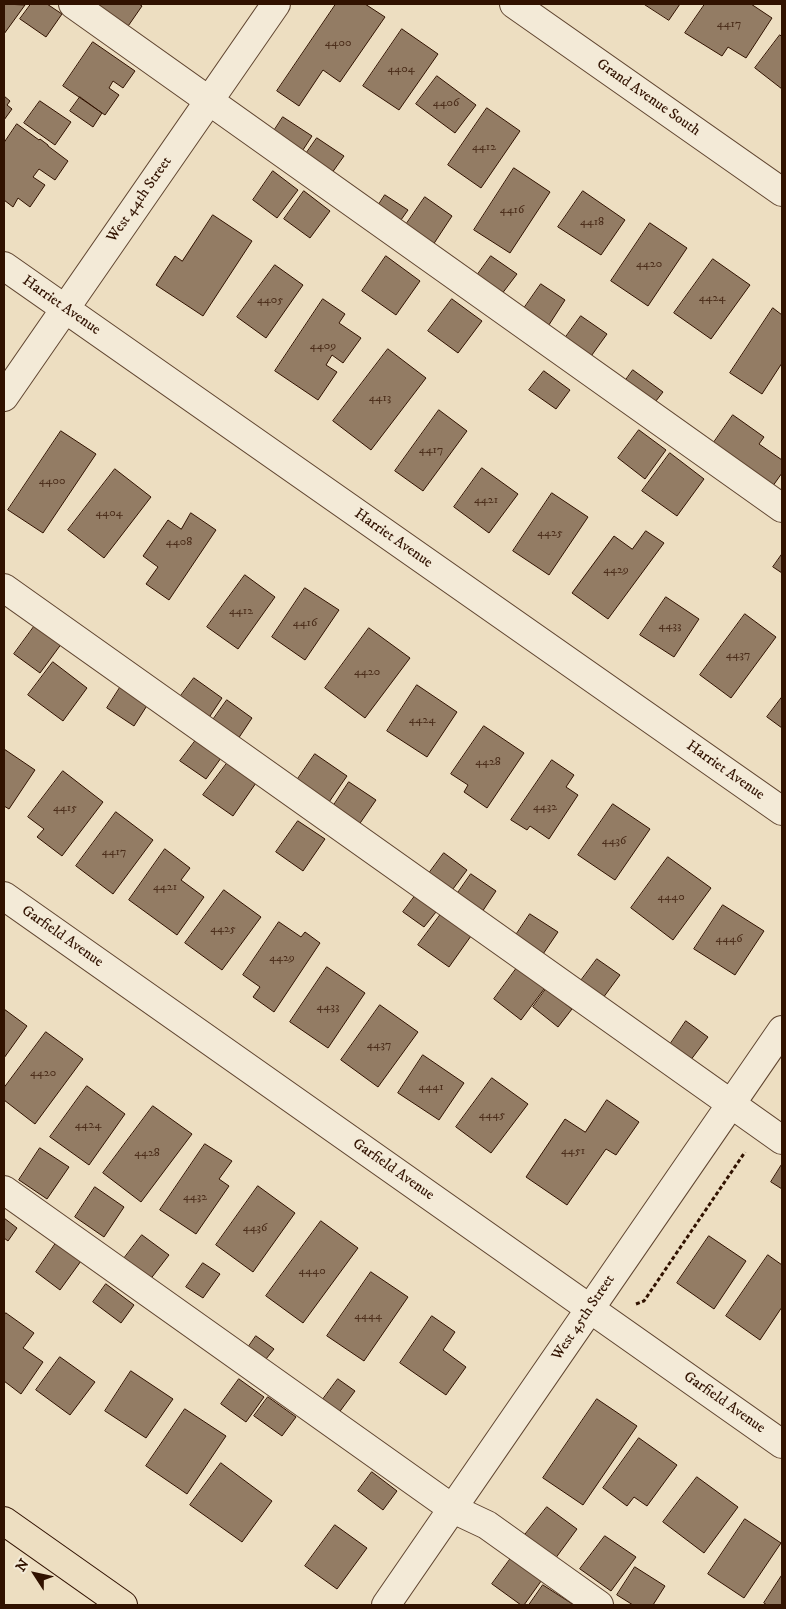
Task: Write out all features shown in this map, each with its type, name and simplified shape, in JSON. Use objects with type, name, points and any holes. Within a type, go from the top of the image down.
[{"type":"main road","points":[[4,1521],[123,1605]]},
{"type":"street","points":[[73,4],[782,508]]},
{"type":"street","name":"West 44th Street","points":[[4,397],[276,4]]},
{"type":"street","name":"Grand Avenue South","points":[[514,4],[782,192]]},
{"type":"street","name":"Harriet Avenue","points":[[4,266],[782,811]]},
{"type":"street","points":[[4,588],[772,1133]]},
{"type":"street","name":"Garfield Avenue","points":[[4,896],[782,1444]]},
{"type":"street","name":"West 45th Street","points":[[386,1605],[782,1030]]},
{"type":"street","points":[[4,1190],[453,1509],[487,1525],[599,1605]]},
{"type":"path","points":[[633,1304],[644,1301],[772,1133]]},
{"type":"building","points":[[4,4],[25,5],[4,34]]},
{"type":"building","points":[[31,4],[47,4],[62,14],[46,37],[20,19]]},
{"type":"building","points":[[100,4],[139,4],[142,6],[124,32],[94,12]]},
{"type":"building","points":[[336,4],[365,4],[385,17],[340,82],[323,70],[299,106],[277,91]]},
{"type":"building","points":[[644,4],[680,4],[669,20]]},
{"type":"building","points":[[705,4],[751,4],[772,18],[746,58],[728,47],[722,56],[685,33]]},
{"type":"building","points":[[402,29],[438,54],[399,110],[363,86]]},
{"type":"building","points":[[780,35],[782,37],[782,89],[755,68]]},
{"type":"building","points":[[93,42],[135,71],[123,88],[113,81],[109,88],[119,95],[105,115],[63,86]]},
{"type":"building","points":[[437,76],[476,105],[455,133],[416,104]]},
{"type":"building","points":[[4,96],[10,101],[7,105],[12,109],[4,120]]},
{"type":"building","points":[[80,97],[102,113],[93,127],[70,111]]},
{"type":"building","points":[[40,101],[71,122],[55,145],[24,123]]},
{"type":"building","points":[[487,108],[520,131],[481,188],[448,165]]},
{"type":"building","points":[[283,117],[312,136],[299,156],[270,137]]},
{"type":"building","points":[[17,124],[68,161],[55,180],[39,169],[33,177],[45,185],[30,207],[18,198],[13,207],[4,200],[4,143]]},
{"type":"building","points":[[317,138],[344,156],[329,177],[303,158]]},
{"type":"building","points":[[514,168],[550,192],[510,253],[474,230]]},
{"type":"building","points":[[273,171],[298,190],[277,218],[253,200]]},
{"type":"building","points":[[304,191],[330,211],[310,238],[284,219]]},
{"type":"building","points":[[583,191],[625,220],[601,255],[558,227]]},
{"type":"building","points":[[385,195],[408,210],[396,227],[374,212]]},
{"type":"building","points":[[425,197],[452,216],[431,248],[403,229]]},
{"type":"building","points":[[213,215],[252,241],[203,316],[156,285],[175,256],[182,261]]},
{"type":"building","points":[[650,223],[687,248],[648,306],[611,281]]},
{"type":"building","points":[[386,256],[420,281],[396,315],[362,291]]},
{"type":"building","points":[[491,256],[517,274],[498,299],[473,281]]},
{"type":"building","points":[[713,259],[750,285],[711,339],[674,313]]},
{"type":"building","points":[[275,265],[303,285],[266,338],[237,317]]},
{"type":"building","points":[[541,284],[565,300],[545,331],[520,314]]},
{"type":"building","points":[[323,299],[345,314],[339,323],[361,338],[343,363],[332,355],[326,365],[337,372],[318,400],[275,371]]},
{"type":"building","points":[[452,299],[482,321],[458,353],[428,331]]},
{"type":"building","points":[[773,308],[782,315],[782,363],[762,394],[730,373]]},
{"type":"building","points":[[581,316],[607,334],[589,359],[563,341]]},
{"type":"building","points":[[388,349],[426,378],[371,450],[333,421]]},
{"type":"building","points":[[633,370],[663,392],[652,406],[623,384]]},
{"type":"building","points":[[544,371],[570,390],[556,409],[529,390]]},
{"type":"building","points":[[439,410],[467,431],[423,491],[395,471]]},
{"type":"building","points":[[733,415],[764,437],[759,444],[782,460],[782,473],[770,490],[710,448]]},
{"type":"building","points":[[639,430],[666,450],[645,479],[618,458]]},
{"type":"building","points":[[61,431],[96,454],[43,533],[8,510]]},
{"type":"building","points":[[670,453],[704,479],[677,516],[642,491]]},
{"type":"building","points":[[482,468],[518,494],[489,533],[454,507]]},
{"type":"building","points":[[115,469],[151,497],[104,558],[68,530]]},
{"type":"building","points":[[552,493],[588,517],[549,575],[513,551]]},
{"type":"building","points":[[191,513],[216,530],[169,600],[146,584],[158,567],[143,556],[168,520],[181,529]]},
{"type":"building","points":[[646,531],[664,543],[608,619],[572,593],[614,536],[632,549]]},
{"type":"building","points":[[782,554],[782,573],[773,567]]},
{"type":"building","points":[[245,575],[275,597],[238,649],[207,627]]},
{"type":"building","points":[[305,588],[339,610],[305,660],[272,637]]},
{"type":"building","points":[[666,597],[699,619],[674,657],[640,635]]},
{"type":"building","points":[[745,614],[776,637],[731,698],[700,675]]},
{"type":"building","points":[[36,624],[62,643],[40,673],[14,654]]},
{"type":"building","points":[[369,628],[410,658],[365,718],[325,688]]},
{"type":"building","points":[[53,662],[87,688],[63,721],[28,695]]},
{"type":"building","points":[[194,678],[222,698],[206,722],[177,701]]},
{"type":"building","points":[[417,685],[457,712],[427,757],[387,731]]},
{"type":"building","points":[[121,686],[148,704],[134,726],[107,708]]},
{"type":"building","points":[[782,697],[782,728],[767,717]]},
{"type":"building","points":[[227,700],[252,718],[236,742],[210,724]]},
{"type":"building","points":[[484,726],[524,753],[487,808],[464,792],[468,785],[451,774]]},
{"type":"building","points":[[196,740],[221,758],[206,779],[180,761]]},
{"type":"building","points":[[4,749],[35,770],[9,809],[4,806]]},
{"type":"building","points":[[315,754],[347,776],[327,805],[295,783]]},
{"type":"building","points":[[552,760],[574,775],[566,787],[578,795],[549,839],[530,826],[527,830],[511,820]]},
{"type":"building","points":[[228,762],[256,783],[233,816],[203,795]]},
{"type":"building","points":[[63,771],[103,802],[62,856],[37,837],[44,829],[28,817]]},
{"type":"building","points":[[349,782],[376,800],[356,829],[330,811]]},
{"type":"building","points":[[613,804],[650,829],[615,880],[578,855]]},
{"type":"building","points":[[116,812],[153,840],[113,894],[76,866]]},
{"type":"building","points":[[298,821],[325,839],[303,871],[276,852]]},
{"type":"building","points":[[165,849],[190,868],[181,880],[204,897],[177,935],[129,900]]},
{"type":"building","points":[[444,853],[467,870],[450,893],[427,876]]},
{"type":"building","points":[[668,857],[711,888],[673,940],[631,908]]},
{"type":"building","points":[[471,874],[496,891],[480,915],[455,897]]},
{"type":"building","points":[[224,890],[261,917],[222,970],[185,943]]},
{"type":"building","points":[[415,896],[436,912],[424,927],[403,912]]},
{"type":"building","points":[[723,905],[764,931],[735,975],[694,949]]},
{"type":"building","points":[[441,914],[471,936],[449,967],[418,945]]},
{"type":"building","points":[[530,914],[558,932],[541,957],[514,938]]},
{"type":"building","points":[[279,922],[301,937],[305,932],[320,943],[274,1012],[253,997],[260,987],[243,975]]},
{"type":"building","points":[[597,959],[620,975],[600,1002],[577,986]]},
{"type":"building","points":[[519,965],[547,985],[521,1020],[494,999]]},
{"type":"building","points":[[327,967],[365,993],[328,1048],[290,1022]]},
{"type":"building","points":[[546,989],[572,1009],[558,1027],[533,1007]]},
{"type":"building","points":[[380,1005],[418,1032],[378,1087],[341,1060]]},
{"type":"building","points":[[4,1009],[27,1026],[4,1058]]},
{"type":"building","points":[[686,1021],[708,1037],[690,1061],[669,1046]]},
{"type":"building","points":[[46,1032],[83,1059],[35,1124],[4,1100],[4,1088]]},
{"type":"building","points":[[423,1055],[464,1083],[439,1120],[398,1093]]},
{"type":"building","points":[[492,1078],[528,1104],[491,1153],[456,1127]]},
{"type":"building","points":[[87,1086],[125,1114],[89,1165],[50,1137]]},
{"type":"building","points":[[607,1100],[639,1122],[616,1155],[606,1149],[567,1205],[526,1177],[565,1119],[585,1132]]},
{"type":"building","points":[[153,1106],[192,1134],[141,1202],[103,1173]]},
{"type":"building","points":[[205,1144],[232,1161],[219,1179],[229,1186],[196,1234],[160,1210]]},
{"type":"building","points":[[40,1148],[69,1167],[47,1199],[19,1180]]},
{"type":"building","points":[[782,1164],[782,1189],[771,1182]]},
{"type":"building","points":[[258,1186],[295,1213],[253,1272],[216,1245]]},
{"type":"building","points":[[95,1187],[124,1207],[104,1237],[75,1217]]},
{"type":"building","points":[[4,1218],[17,1228],[8,1241],[4,1238]]},
{"type":"building","points":[[321,1221],[358,1248],[303,1323],[266,1296]]},
{"type":"building","points":[[142,1235],[169,1255],[146,1285],[119,1265]]},
{"type":"building","points":[[709,1236],[746,1261],[714,1309],[677,1283]]},
{"type":"building","points":[[56,1243],[81,1261],[60,1290],[36,1272]]},
{"type":"building","points":[[768,1255],[782,1265],[782,1307],[760,1340],[726,1316]]},
{"type":"building","points":[[203,1263],[220,1274],[203,1298],[186,1287]]},
{"type":"building","points":[[371,1272],[408,1297],[364,1361],[327,1336]]},
{"type":"building","points":[[106,1284],[134,1305],[121,1323],[93,1302]]},
{"type":"building","points":[[6,1313],[34,1333],[23,1348],[43,1362],[21,1394],[4,1381],[4,1316]]},
{"type":"building","points":[[432,1316],[455,1332],[443,1350],[466,1367],[446,1395],[400,1363]]},
{"type":"building","points":[[256,1336],[274,1349],[262,1364],[245,1352]]},
{"type":"building","points":[[60,1357],[95,1382],[70,1415],[36,1390]]},
{"type":"building","points":[[131,1371],[173,1399],[146,1438],[105,1411]]},
{"type":"building","points":[[239,1379],[264,1397],[246,1422],[221,1404]]},
{"type":"building","points":[[338,1379],[355,1391],[335,1418],[318,1406]]},
{"type":"building","points":[[268,1397],[296,1417],[282,1436],[254,1416]]},
{"type":"building","points":[[597,1399],[637,1426],[583,1505],[543,1478]]},
{"type":"building","points":[[185,1409],[226,1436],[187,1494],[146,1466]]},
{"type":"building","points":[[639,1438],[677,1465],[647,1506],[634,1497],[627,1506],[603,1488]]},
{"type":"building","points":[[221,1463],[272,1501],[242,1542],[190,1505]]},
{"type":"building","points":[[372,1472],[397,1491],[383,1510],[358,1491]]},
{"type":"building","points":[[697,1477],[738,1507],[704,1553],[663,1522]]},
{"type":"building","points":[[547,1507],[577,1529],[555,1559],[524,1536]]},
{"type":"building","points":[[745,1519],[781,1543],[744,1598],[708,1574]]},
{"type":"building","points":[[335,1525],[367,1548],[337,1589],[305,1566]]},
{"type":"building","points":[[605,1536],[636,1557],[611,1591],[580,1569]]},
{"type":"building","points":[[514,1554],[544,1577],[524,1605],[521,1605],[492,1584]]},
{"type":"building","points":[[635,1567],[665,1586],[653,1605],[633,1605],[617,1595]]},
{"type":"building","points":[[782,1575],[782,1605],[767,1605],[764,1603]]},
{"type":"building","points":[[543,1585],[574,1605],[529,1605]]}]
